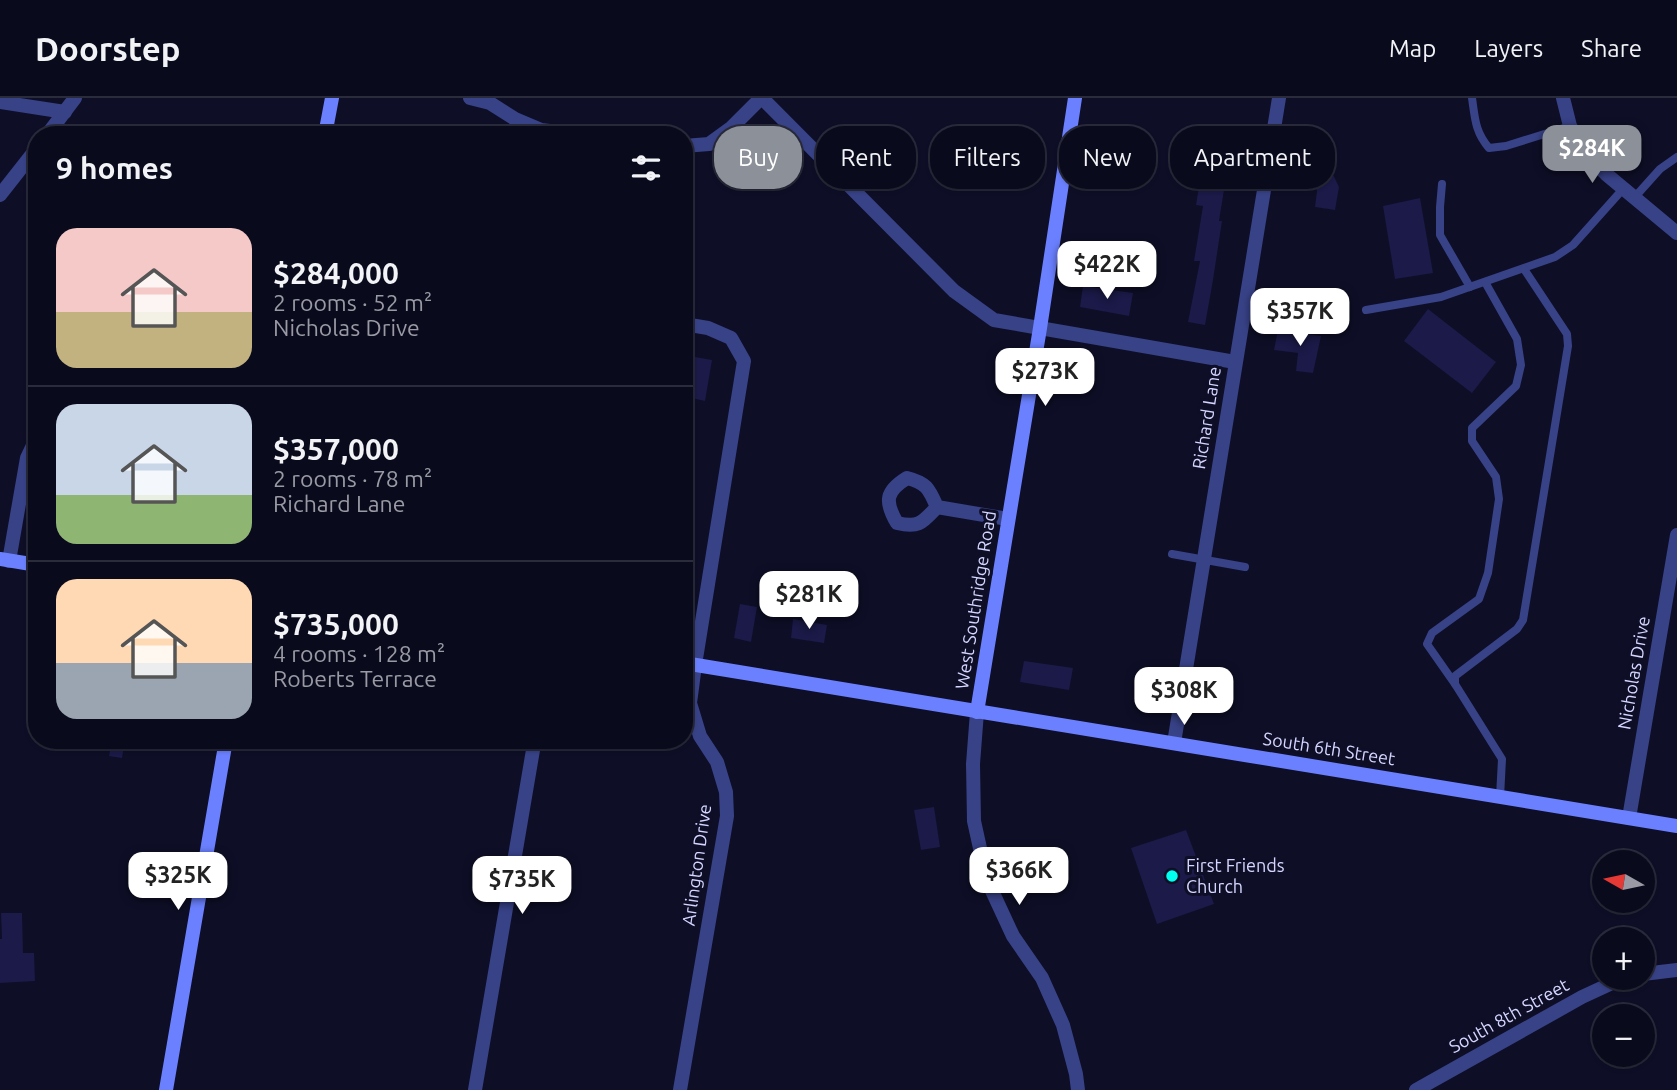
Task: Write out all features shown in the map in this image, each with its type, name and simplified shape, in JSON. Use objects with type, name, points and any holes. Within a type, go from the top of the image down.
[{"type":"main road","points":[[327,126],[332,98]]},
{"type":"main road","name":"West Southridge Road","points":[[977,712],[1075,98]]},
{"type":"main road","points":[[5,560],[28,564]]},
{"type":"main road","name":"South 6th Street","points":[[693,665],[1677,826]]},
{"type":"main road","points":[[166,1090],[224,749]]},
{"type":"street","points":[[54,126],[75,98]]},
{"type":"street","points":[[470,98],[490,103],[532,126]]},
{"type":"street","points":[[693,145],[709,144],[731,128],[761,98],[954,290],[994,320],[1236,362]]},
{"type":"street","name":"Richard Lane","points":[[1174,743],[1279,98]]},
{"type":"street","points":[[1563,98],[1570,126],[1586,155],[1677,233]]},
{"type":"street","points":[[0,102],[65,112]]},
{"type":"street","points":[[0,195],[28,159]]},
{"type":"street","name":"Arlington Drive","points":[[693,326],[708,328],[731,338],[744,361],[693,642]]},
{"type":"street","points":[[5,560],[28,456]]},
{"type":"street","points":[[937,507],[1008,519]]},
{"type":"street","name":"Nicholas Drive","points":[[1629,818],[1677,535]]},
{"type":"street","name":"West Southridge Road","points":[[977,712],[972,764],[974,821],[987,880],[1013,936],[1042,978],[1063,1025],[1078,1090]]},
{"type":"street","name":"Arlington Drive","points":[[680,1090],[727,816],[726,792],[717,762],[700,736],[693,713]]},
{"type":"street","points":[[475,1090],[533,749]]},
{"type":"street","points":[[1655,973],[1677,970]]},
{"type":"street","name":"South 8th Street","points":[[1416,1090],[1597,990]]},
{"type":"lane","points":[[1472,98],[1480,138],[1489,148],[1506,146],[1570,126]]},
{"type":"lane","points":[[1366,310],[1441,298],[1555,257],[1573,245],[1629,193],[1677,157]]},
{"type":"lane","points":[[1442,184],[1440,235],[1470,287]]},
{"type":"lane","points":[[1454,684],[1455,676],[1517,629],[1523,620],[1568,346],[1567,334],[1524,269]]},
{"type":"lane","points":[[1485,282],[1517,339],[1521,365],[1516,386],[1472,428],[1472,440],[1496,477],[1499,499],[1488,573],[1479,599],[1432,633],[1427,644],[1502,759],[1500,797]]},
{"type":"lane","points":[[1172,554],[1245,567]]},
{"type":"building","points":[[1335,179],[1339,187],[1335,210],[1315,207],[1316,189],[1335,189]]},
{"type":"building","points":[[1199,189],[1224,189],[1219,221],[1222,221],[1205,325],[1188,322],[1200,261],[1194,261],[1203,206],[1196,205]]},
{"type":"building","points":[[1420,198],[1433,273],[1395,279],[1383,206]]},
{"type":"building","points":[[1083,286],[1133,293],[1129,316],[1080,307]]},
{"type":"building","points":[[1428,309],[1496,362],[1472,393],[1404,341]]},
{"type":"building","points":[[1278,330],[1321,336],[1313,373],[1296,371],[1298,353],[1274,350]]},
{"type":"building","points":[[695,357],[712,360],[705,401],[693,398]]},
{"type":"building","points":[[740,604],[757,607],[751,642],[734,638]]},
{"type":"building","points":[[793,619],[827,625],[824,643],[791,638]]},
{"type":"building","points":[[1024,661],[1073,668],[1069,690],[1020,682]]},
{"type":"building","points":[[110,749],[124,749],[122,758],[109,756]]},
{"type":"building","points":[[934,807],[940,847],[921,850],[914,810]]},
{"type":"building","name":"First Friends Church","points":[[1186,830],[1214,904],[1157,924],[1131,848]]},
{"type":"building","points":[[1,913],[22,913],[23,953],[34,953],[35,981],[0,983]]},
{"type":"place","name":"First Friends Church","points":[[1172,876]]}]
